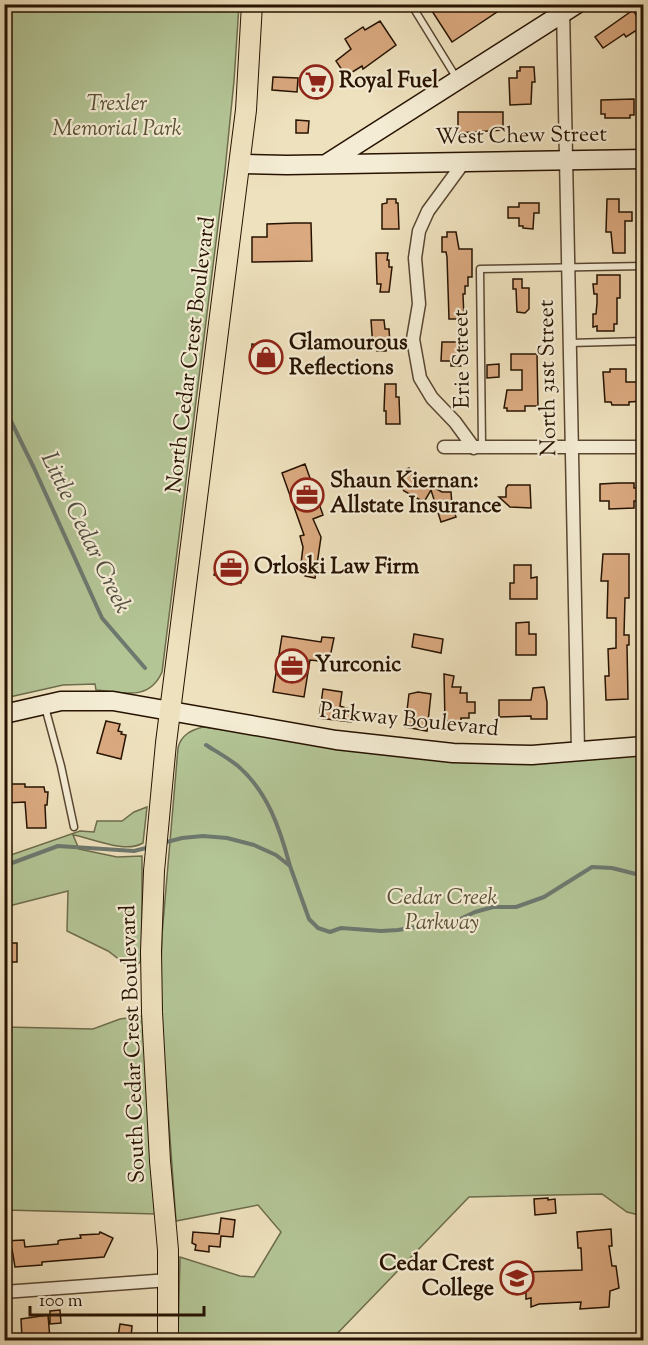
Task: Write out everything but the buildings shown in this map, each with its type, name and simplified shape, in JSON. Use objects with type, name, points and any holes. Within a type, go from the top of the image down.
[{"type":"main road","name":"North Cedar Crest Boulevard","points":[[171,710],[240,164],[246,110],[252,4]]},
{"type":"main road","name":"South Cedar Crest Boulevard","points":[[168,1341],[167,1220],[160,1161],[151,951],[154,871],[171,710]]},
{"type":"street","points":[[327,164],[568,8]]},
{"type":"street","name":"North 31st Street","points":[[568,8],[566,161],[578,752]]},
{"type":"street","name":"West Chew Street","points":[[366,140],[376,153],[399,163]]},
{"type":"street","name":"West Chew Street","points":[[240,164],[644,159]]},
{"type":"street","points":[[464,162],[428,211],[419,231],[415,258],[419,304],[413,339],[420,378],[432,398],[478,448]]},
{"type":"street","points":[[444,447],[644,447]]},
{"type":"street","name":"Parkway Boulevard","points":[[4,714],[61,701],[104,700],[336,740],[486,755],[532,755],[644,746]]},
{"type":"street","points":[[4,1292],[169,1280]]},
{"type":"lane","points":[[411,4],[458,80]]},
{"type":"lane","points":[[568,268],[644,266]]},
{"type":"lane","name":"Erie Street","points":[[478,448],[480,269],[568,268]]},
{"type":"lane","points":[[570,343],[644,341]]},
{"type":"lane","points":[[44,704],[74,826]]},
{"type":"green space","name":"Trexler Memorial Park","points":[[4,5],[239,5],[225,170],[162,672],[150,688],[134,693],[96,690],[95,684],[63,685],[5,698]]},
{"type":"green space","name":"Cedar Creek Parkway","points":[[203,727],[467,763],[545,763],[643,754],[643,1216],[627,1212],[602,1194],[469,1197],[331,1340],[178,1340],[180,1257],[240,1276],[254,1277],[281,1232],[258,1205],[176,1221],[160,1000],[162,935],[178,748],[181,740],[187,734]]},
{"type":"green space","points":[[147,807],[143,843],[136,846],[118,846],[73,835],[79,849],[117,857],[142,856],[142,947],[141,961],[137,965],[124,963],[108,951],[67,931],[68,891],[5,907],[5,857],[80,831],[94,832],[97,821],[122,821],[134,812]]},
{"type":"green space","points":[[142,1016],[156,1214],[5,1210],[5,1027],[93,1029],[120,1019]]},
{"type":"waterway","name":"Little Cedar Creek","points":[[4,407],[102,618],[145,668]]},
{"type":"waterway","name":"Little Cedar Creek","points":[[206,745],[238,766],[257,787],[277,825],[290,866]]},
{"type":"waterway","points":[[163,843],[203,836],[227,838],[254,845],[276,855],[290,866],[309,919],[318,928],[330,932],[341,928],[398,930],[458,920],[493,907],[516,907],[544,897],[592,867],[612,868],[644,876]]},
{"type":"waterway","points":[[4,866],[58,846],[134,851],[150,847]]},
{"type":"place","name":"Royal Fuel","points":[[316,82]]},
{"type":"place","name":"Glamourous Reflections","points":[[266,357]]},
{"type":"place","name":"Shaun Kiernan: Allstate Insurance","points":[[307,495]]},
{"type":"place","name":"Orloski Law Firm","points":[[231,568]]},
{"type":"place","name":"Yurconic","points":[[292,666]]},
{"type":"place","name":"Cedar Crest College","points":[[517,1278]]}]
